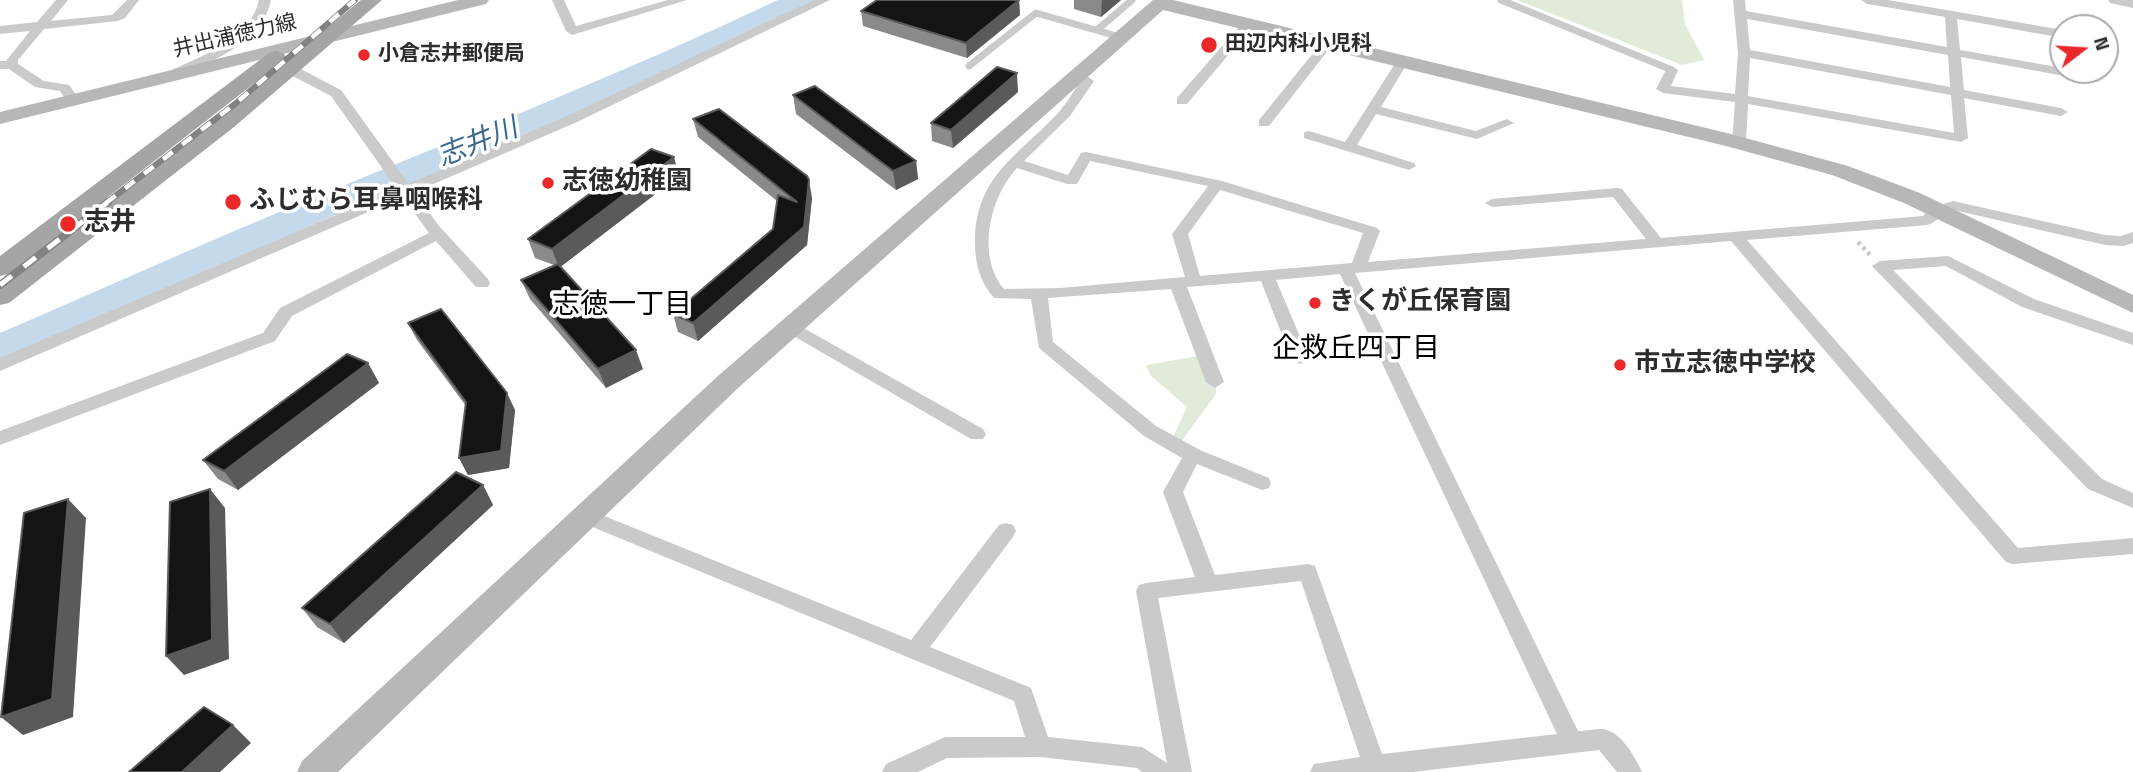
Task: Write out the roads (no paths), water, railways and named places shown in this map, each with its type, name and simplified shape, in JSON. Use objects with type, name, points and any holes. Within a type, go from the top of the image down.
[{"type":"main road","points":[[0,297],[289,59],[345,0]]},
{"type":"main road","points":[[0,268],[289,59],[324,40],[373,0]]},
{"type":"main road","name":"井出浦徳力線","points":[[0,118],[173,75],[289,59]]},
{"type":"street","points":[[62,0],[6,65],[40,84],[64,88],[73,100]]},
{"type":"street","points":[[0,30],[114,18],[121,15],[133,0]]},
{"type":"street","points":[[173,75],[238,42],[258,23],[265,0]]},
{"type":"street","name":"井出浦徳力線","points":[[324,40],[480,0]]},
{"type":"street","points":[[558,0],[572,31],[681,0]]},
{"type":"street","points":[[0,365],[572,119],[824,0]]},
{"type":"street","points":[[1867,0],[2049,32]]},
{"type":"street","points":[[2114,0],[2133,4]]},
{"type":"street","points":[[314,772],[585,516],[791,327],[1080,75],[1108,34],[1162,2],[1247,25],[1739,143],[1883,186],[2133,305]]},
{"type":"street","points":[[1739,143],[1744,54],[1740,7],[2049,69]]},
{"type":"street","points":[[1672,70],[1663,89],[1742,99],[1961,138],[1951,15]]},
{"type":"street","points":[[1182,100],[1247,25]]},
{"type":"street","points":[[1264,123],[1326,44]]},
{"type":"street","points":[[1744,54],[2061,112]]},
{"type":"street","points":[[289,59],[337,93],[438,234],[482,283]]},
{"type":"street","points":[[1349,147],[1402,62]]},
{"type":"street","points":[[1080,75],[1087,81],[1063,117],[1013,162],[989,195],[981,226],[984,259],[989,281],[1000,294],[1039,294],[1927,220],[1936,211],[1953,205],[2105,240],[2123,241],[2133,237]]},
{"type":"street","points":[[1372,109],[1477,135],[1507,123]]},
{"type":"street","points":[[1309,135],[1409,166]]},
{"type":"street","points":[[1013,162],[1072,181],[1086,156],[1217,184],[1372,231],[1351,268]]},
{"type":"street","points":[[1215,382],[1186,282],[1180,234],[1217,184]]},
{"type":"street","points":[[1492,204],[1617,192],[1657,242]]},
{"type":"street","points":[[0,438],[269,337],[286,312],[438,234]]},
{"type":"street","points":[[1734,235],[2013,556],[2133,546]]},
{"type":"street","points":[[2133,339],[2028,303],[1948,261],[1880,266],[2095,484],[2133,501]]},
{"type":"street","points":[[1351,268],[1572,742]]},
{"type":"street","points":[[1266,275],[1300,358]]},
{"type":"street","points":[[1039,294],[1045,344],[1150,431],[1193,455],[1262,483]]},
{"type":"street","points":[[791,327],[977,434]]},
{"type":"street","points":[[1193,455],[1172,492],[1208,583]]},
{"type":"street","points":[[585,516],[1023,695],[1040,747]]},
{"type":"street","points":[[916,650],[1006,531]]},
{"type":"street","points":[[1180,772],[1146,590],[1308,572],[1375,766]]},
{"type":"street","points":[[1322,772],[1375,766],[1416,766],[1603,739],[1612,746],[1630,772]]},
{"type":"street","points":[[894,772],[945,748],[1040,747],[1142,758],[1160,772]]},
{"type":"lane","points":[[970,66],[1036,13],[1108,34],[1132,0]]},
{"type":"lane","points":[[1501,0],[1672,70]]},
{"type":"waterway","name":"志井川","points":[[0,349],[327,205],[520,127],[690,53],[801,0]]},
{"type":"railway","points":[[106,203],[235,104],[355,0]]},
{"type":"railway","points":[[0,285],[108,202]]},
{"type":"place","name":"田辺内科小児科","points":[[1209,45]]},
{"type":"place","name":"小倉志井郵便局","points":[[364,55]]},
{"type":"place","name":"志徳幼稚園","points":[[548,183]]},
{"type":"place","name":"ふじむら耳鼻咽喉科","points":[[233,202]]},
{"type":"place","name":"志井","points":[[68,224]]},
{"type":"place","name":"きくが丘保育園","points":[[1315,303]]},
{"type":"place","name":"市立志徳中学校","points":[[1620,365]]},
{"type":"district","name":"志徳一丁目","points":[[622,306]]},
{"type":"district","name":"企救丘四丁目","points":[[1356,350]]}]
